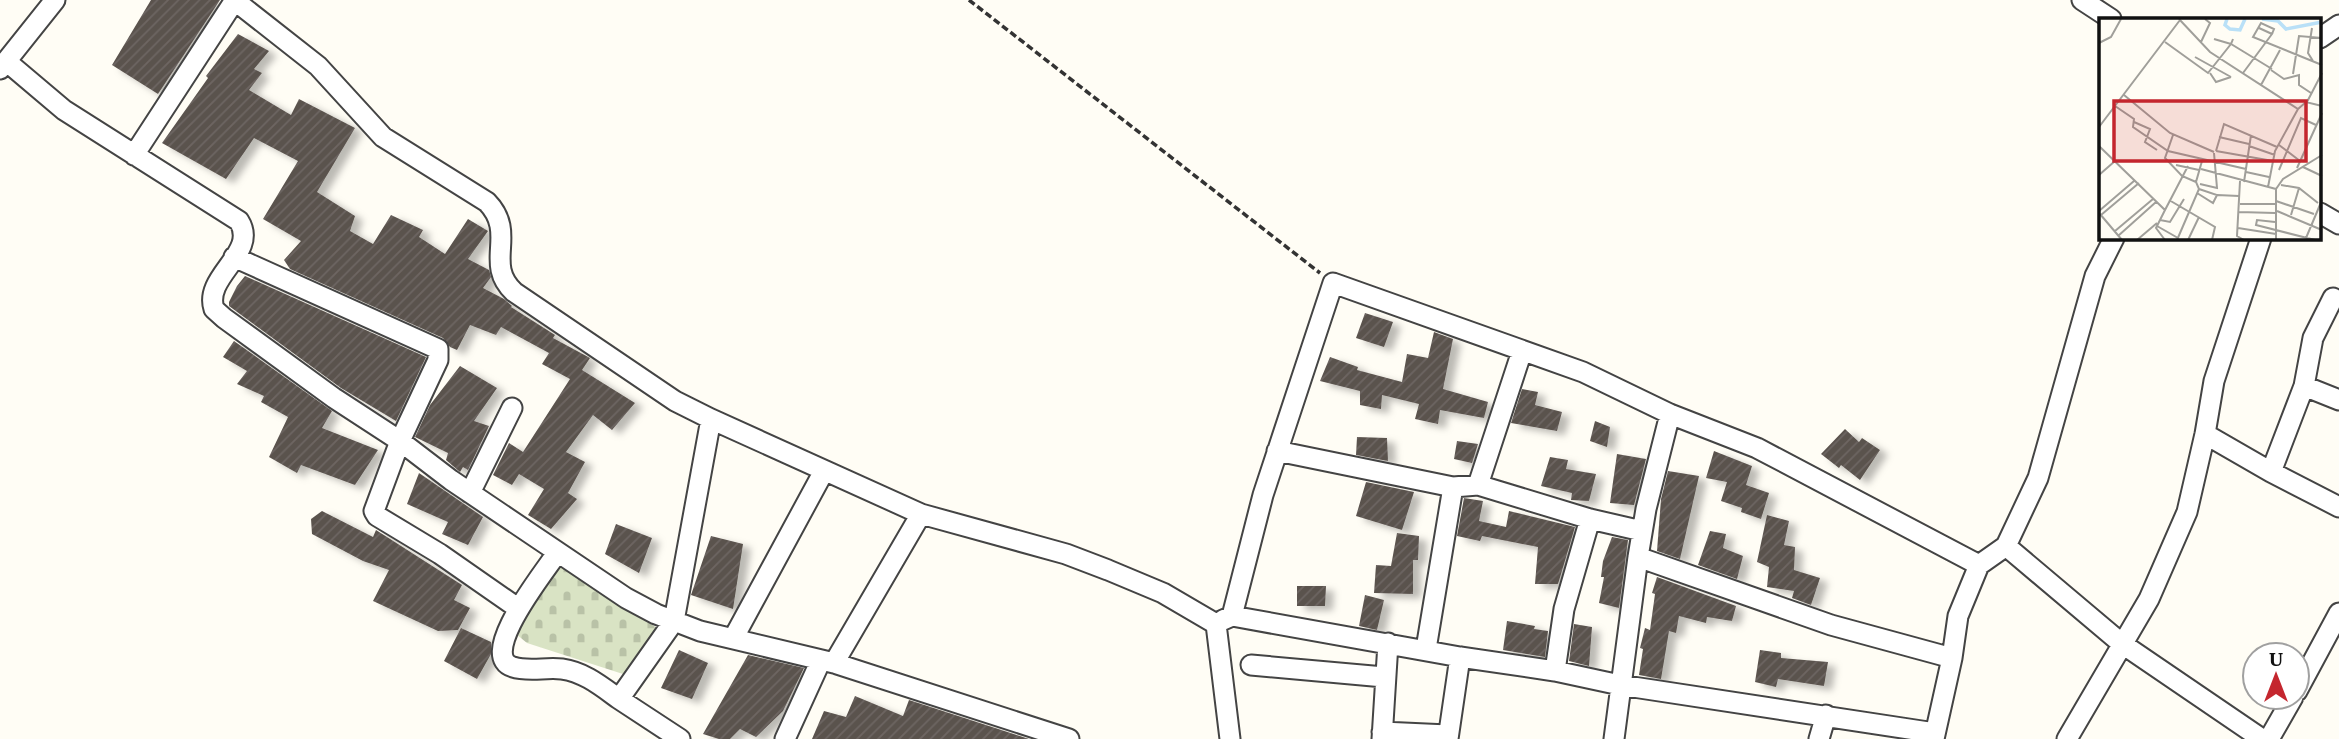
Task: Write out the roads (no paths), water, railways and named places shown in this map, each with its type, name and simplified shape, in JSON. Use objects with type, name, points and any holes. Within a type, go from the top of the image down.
[{"type":"street","points":[[55,0],[3,65],[64,110],[239,221],[244,235],[239,251],[217,284],[213,295],[214,309],[334,398],[400,441],[557,553],[626,598],[674,621],[700,631],[734,637],[828,662],[1068,739]]},
{"type":"street","points":[[134,155],[234,0],[318,66],[383,137],[488,202],[496,211],[502,228],[500,272],[507,286],[514,292],[675,401],[921,514],[1066,554],[1224,620],[1426,649],[1620,685],[1826,715],[1935,736],[1958,616],[1979,565],[2006,546],[2038,478],[2095,276],[2113,240]]},
{"type":"street","points":[[2082,0],[2109,18]]},
{"type":"street","points":[[2322,37],[2339,25]]},
{"type":"street","points":[[2322,214],[2339,224]]},
{"type":"street","points":[[2067,739],[2149,599],[2187,512],[2214,380],[2260,240]]},
{"type":"street","points":[[234,257],[438,349],[438,360],[400,441],[374,511],[377,516],[440,554],[519,609]]},
{"type":"street","points":[[1230,739],[1224,620],[1333,282],[1583,372],[1670,414],[1757,448],[1979,565]]},
{"type":"street","points":[[2271,472],[2304,386],[2313,338],[2333,298]]},
{"type":"street","points":[[1478,485],[1522,351]]},
{"type":"street","points":[[2304,386],[2339,400]]},
{"type":"street","points":[[470,493],[512,408]]},
{"type":"street","points":[[1614,739],[1638,557],[1670,414]]},
{"type":"street","points":[[619,699],[674,621],[711,419]]},
{"type":"street","points":[[2205,434],[2339,507]]},
{"type":"street","points":[[1278,451],[1453,487],[1478,485],[1590,519],[1643,531]]},
{"type":"street","points":[[734,637],[824,471]]},
{"type":"street","points":[[1426,649],[1453,487]]},
{"type":"street","points":[[785,739],[828,662],[921,514]]},
{"type":"street","points":[[1555,671],[1564,609],[1590,519]]},
{"type":"street","points":[[2006,546],[2121,643],[2262,739]]},
{"type":"street","points":[[557,553],[519,609],[502,642],[501,652],[505,663],[513,668],[561,669],[588,677],[680,739]]},
{"type":"street","points":[[1638,557],[1831,625],[1952,658]]},
{"type":"street","points":[[2311,665],[2339,613]]},
{"type":"street","points":[[1388,643],[1382,736],[1448,737],[1460,657]]},
{"type":"street","points":[[1251,665],[1384,677]]},
{"type":"street","points":[[2269,739],[2285,711]]},
{"type":"street","points":[[1819,739],[1826,715]]}]
